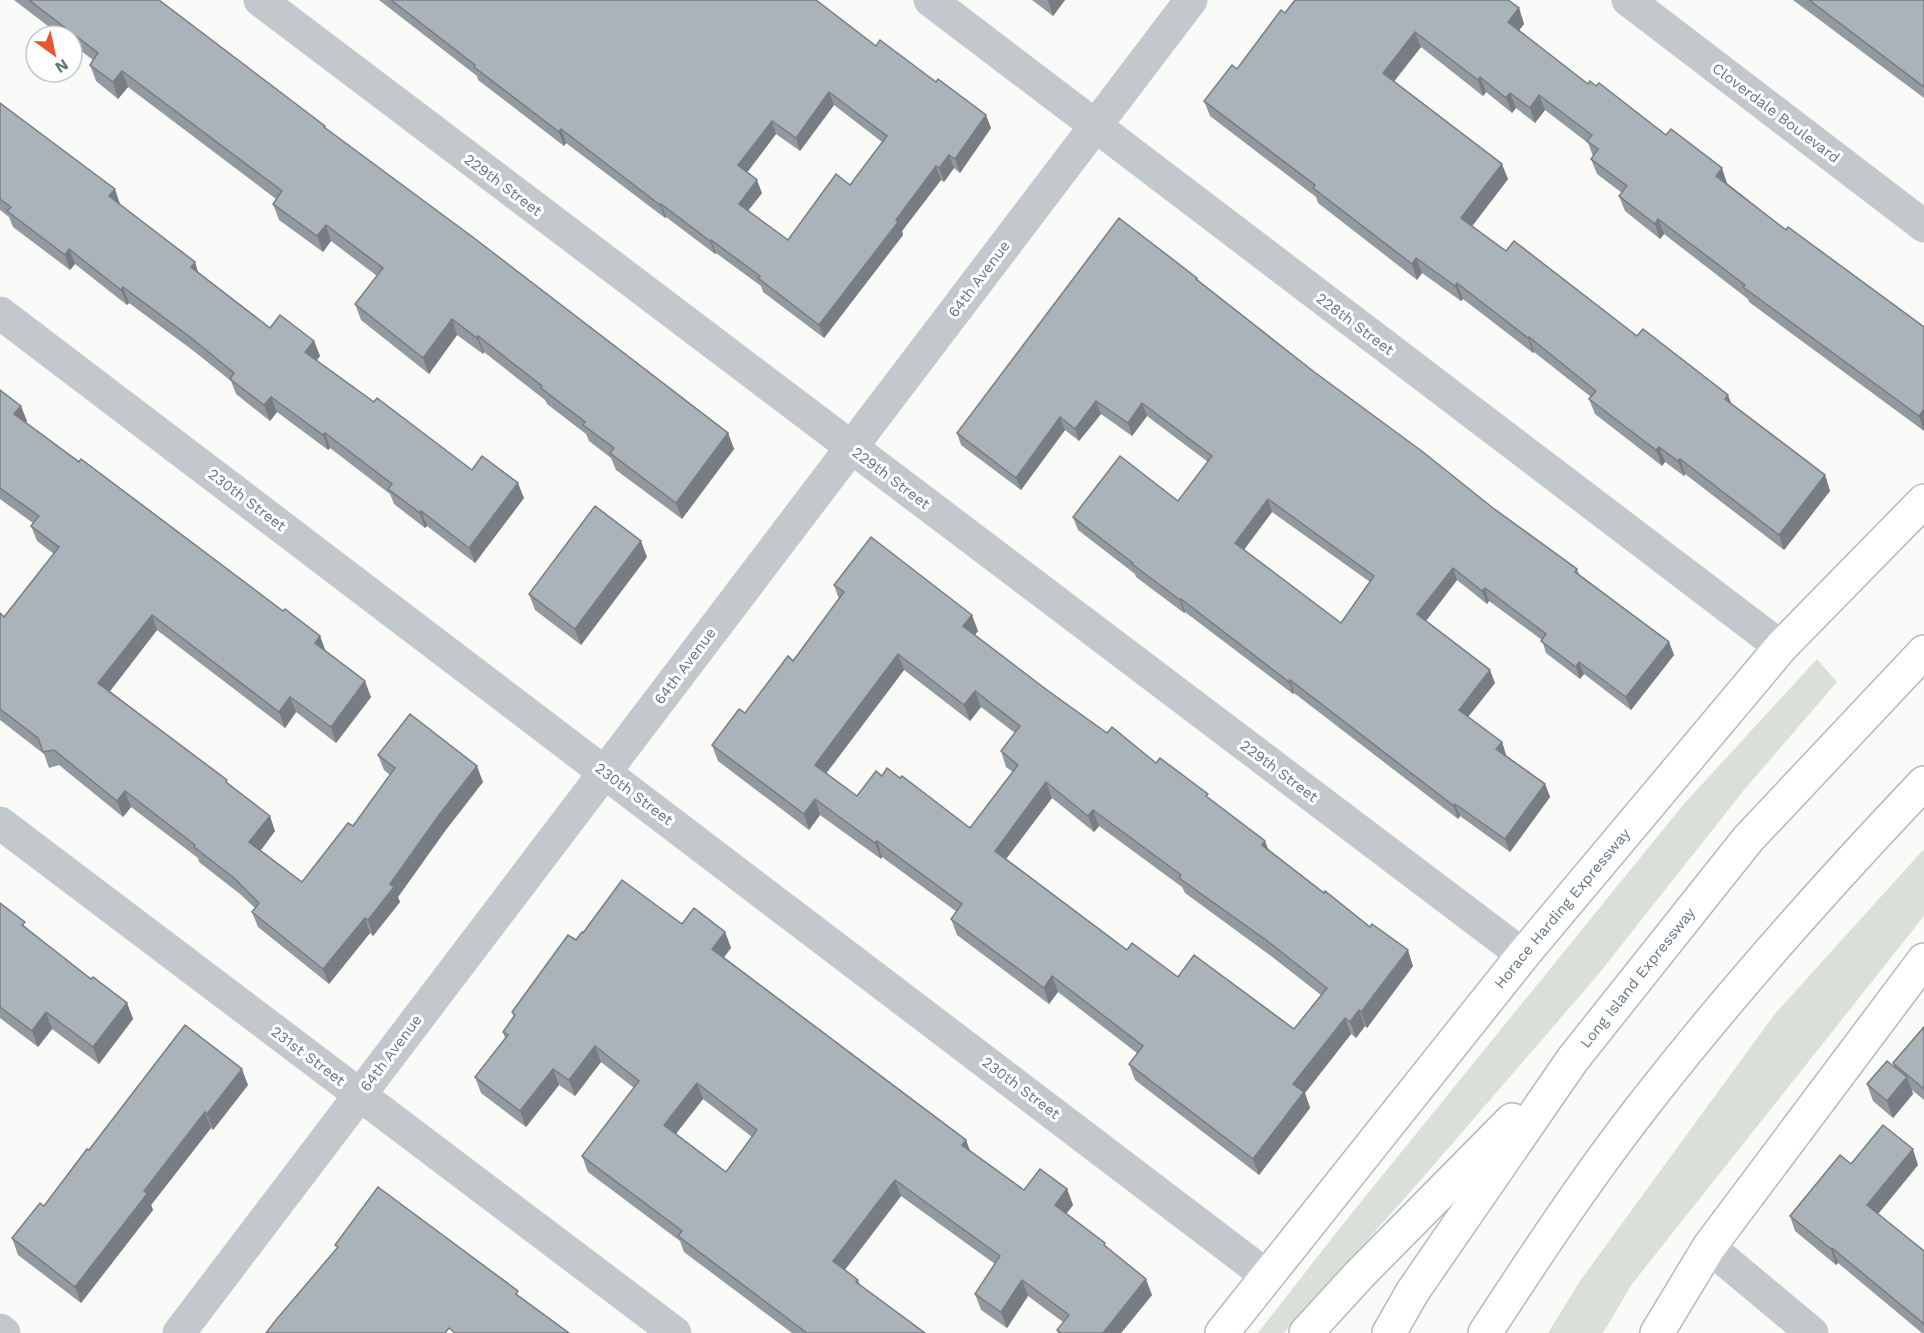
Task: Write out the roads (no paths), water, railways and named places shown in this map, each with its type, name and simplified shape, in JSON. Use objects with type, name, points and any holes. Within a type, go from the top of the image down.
[{"type":"main road","name":"Horace Harding Expressway","points":[[1222,1333],[1523,955],[1781,647],[1924,501]]},
{"type":"main road","name":"Long Island Expressway","points":[[1389,1333],[1413,1291],[1573,1059],[1748,839],[1924,652]]},
{"type":"main road","points":[[1485,1333],[1544,1243],[1648,1099],[1746,978],[1916,793]]},
{"type":"main road","points":[[1657,1333],[1709,1247],[1924,960]]},
{"type":"main road","points":[[1306,1333],[1359,1275],[1573,1059]]},
{"type":"street","name":"229th Street","points":[[260,0],[1523,955]]},
{"type":"street","name":"228th Street","points":[[930,0],[1781,647]]},
{"type":"street","name":"64th Avenue","points":[[179,1333],[1191,0]]},
{"type":"street","name":"Cloverdale Boulevard","points":[[1628,0],[1924,226]]},
{"type":"street","name":"230th Street","points":[[0,313],[1267,1276]]},
{"type":"street","name":"231st Street","points":[[0,823],[675,1333]]},
{"type":"street","points":[[1709,1247],[1812,1333]]},
{"type":"street","points":[[0,1330],[4,1333]]}]
